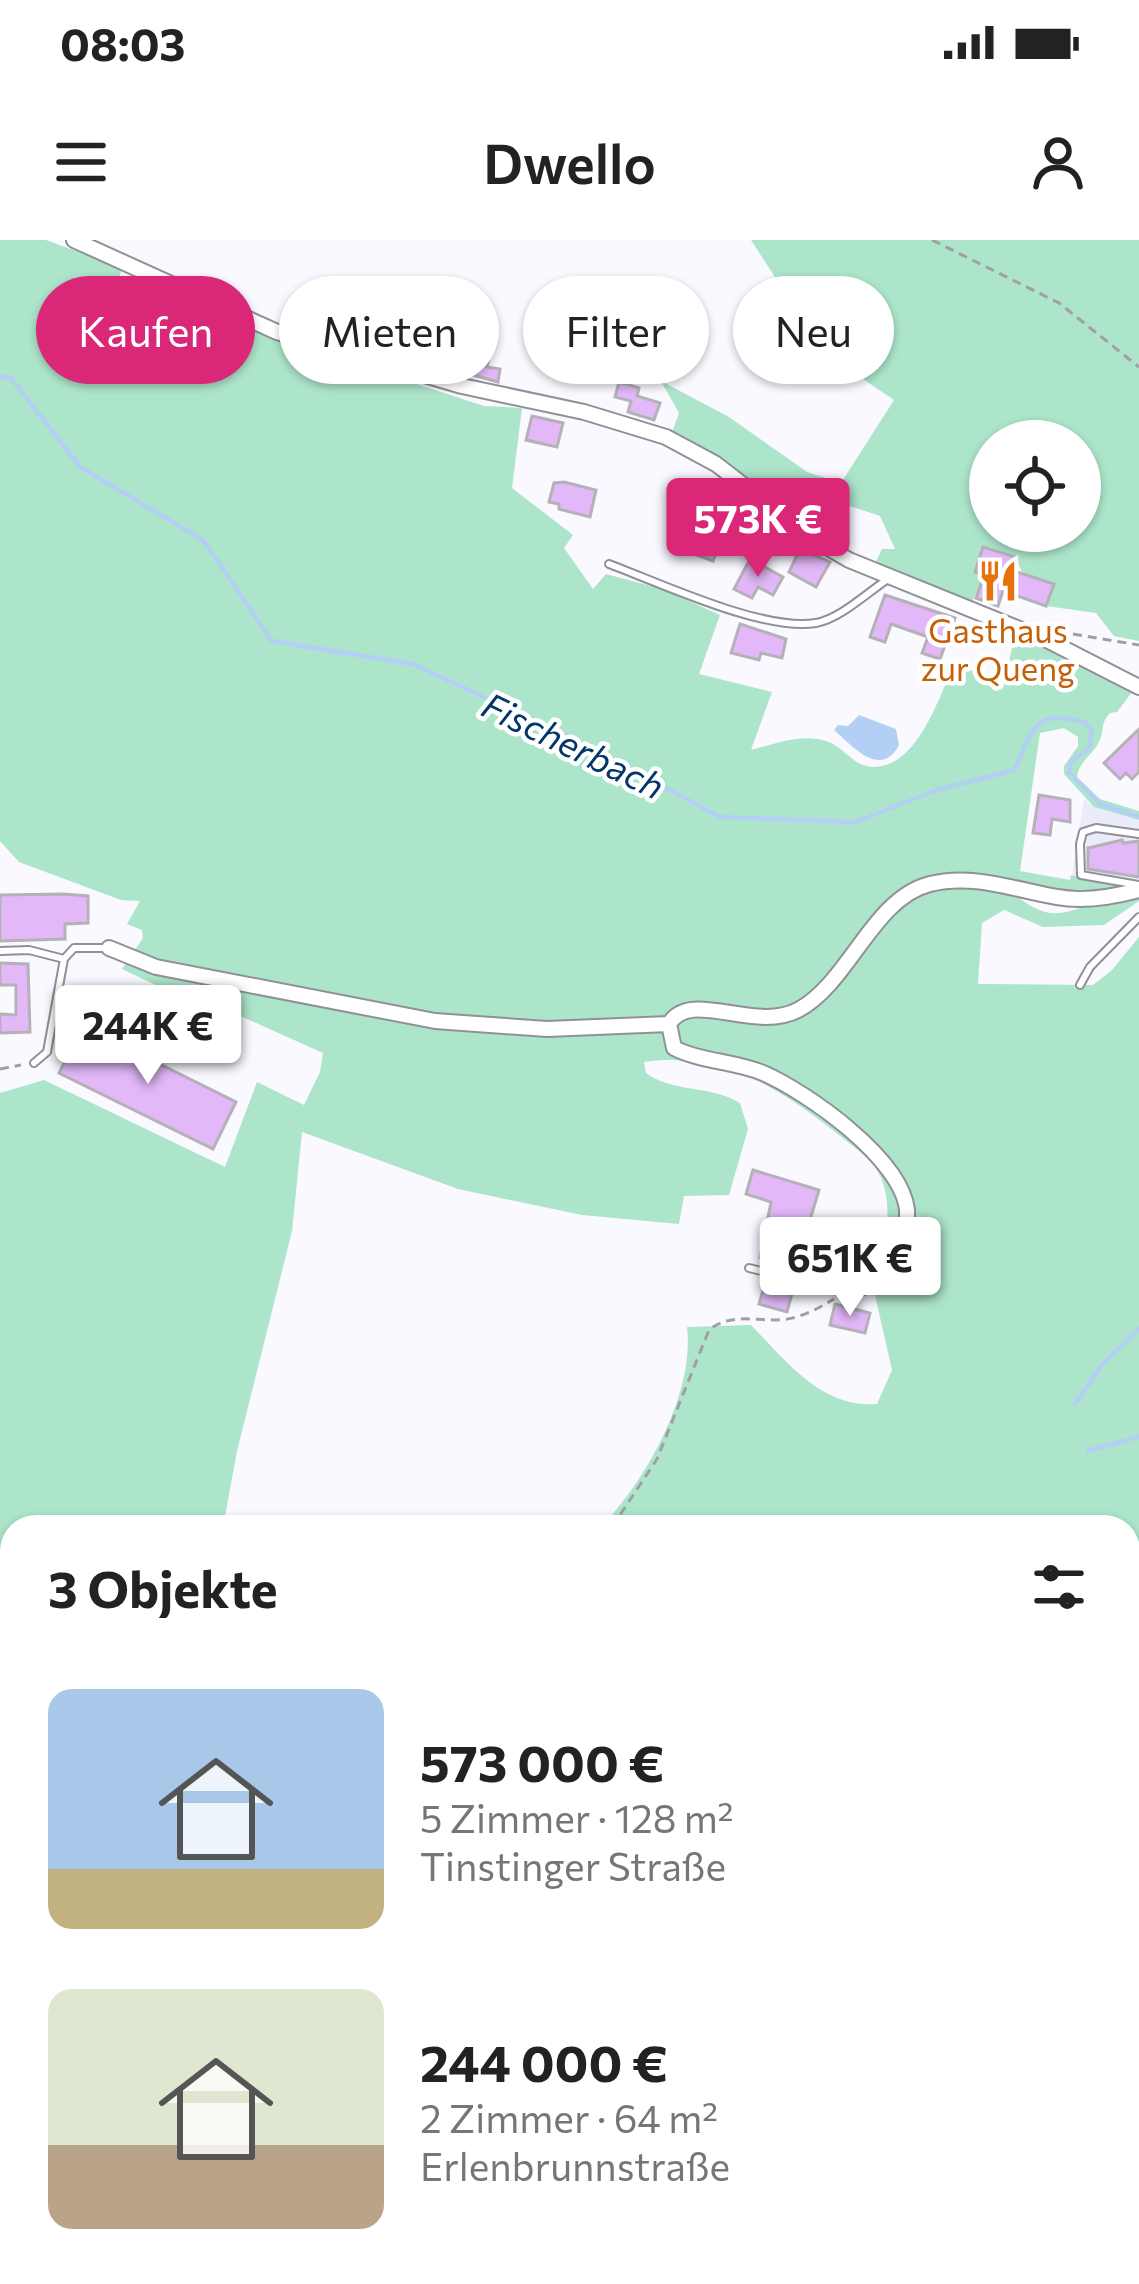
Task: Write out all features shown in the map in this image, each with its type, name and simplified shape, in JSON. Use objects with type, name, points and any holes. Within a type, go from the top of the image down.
[{"type":"street","points":[[74,240],[277,332],[462,386],[584,412],[665,437],[716,464],[813,539],[888,579],[1033,634],[1139,687]]},
{"type":"street","points":[[845,1291],[862,1289],[894,1258],[907,1210],[895,1179],[858,1138],[765,1073],[674,1048],[670,1024],[675,1015],[687,1009],[712,1009],[767,1019],[807,1005],[896,904],[915,889],[935,883],[963,880],[1061,898],[1111,898],[1139,887]]},
{"type":"street","points":[[109,948],[156,967],[435,1022],[547,1030],[670,1024]]},
{"type":"lane","points":[[609,564],[734,610],[793,623],[824,621],[888,579]]},
{"type":"lane","points":[[1139,834],[1083,832],[1079,864],[1081,875],[1139,887]]},
{"type":"lane","points":[[1080,985],[1090,967],[1139,917]]},
{"type":"lane","points":[[34,1063],[46,1052],[64,959],[74,948],[109,948]]},
{"type":"lane","points":[[0,951],[29,950],[64,959]]},
{"type":"lane","points":[[749,1268],[845,1291]]},
{"type":"path","points":[[932,240],[1058,303],[1139,368]]},
{"type":"path","points":[[1071,634],[1139,645]]},
{"type":"path","points":[[56,998],[151,1042],[172,1040]]},
{"type":"path","points":[[0,1069],[34,1063]]},
{"type":"path","points":[[620,1515],[657,1459],[709,1330],[734,1318],[790,1318],[815,1311],[845,1291]]},
{"type":"shaded area","points":[[1084,799],[1094,807],[1139,820],[1139,885],[1128,888],[1072,875]]},
{"type":"green space","points":[[0,240],[46,240],[122,268],[120,276],[36,276],[36,384],[255,384],[255,328],[279,339],[279,384],[416,384],[484,406],[522,408],[512,488],[573,535],[564,548],[593,589],[606,574],[662,589],[720,615],[699,674],[772,692],[751,750],[788,740],[817,739],[861,764],[883,766],[898,759],[922,732],[953,665],[996,676],[1007,671],[1015,634],[1105,672],[1132,692],[1107,717],[1099,742],[1077,777],[1100,799],[1139,811],[1139,820],[1094,807],[1064,774],[1078,737],[1064,728],[1040,733],[1020,871],[1070,880],[1071,875],[1128,888],[1011,892],[1035,908],[1054,913],[1115,900],[1139,897],[1139,901],[1104,925],[1043,927],[1004,910],[982,923],[978,984],[1093,985],[1139,937],[1139,1515],[612,1515],[650,1461],[675,1407],[683,1380],[687,1327],[751,1325],[806,1380],[857,1404],[877,1404],[892,1370],[874,1291],[894,1266],[880,1175],[859,1151],[772,1088],[725,1068],[673,1060],[644,1062],[646,1073],[740,1103],[748,1129],[729,1195],[684,1196],[679,1224],[582,1215],[458,1189],[302,1132],[292,1231],[225,1515],[0,1515],[0,1093],[44,1080],[225,1167],[257,1082],[304,1105],[320,1072],[323,1053],[198,997],[170,996],[122,969],[143,938],[142,930],[127,924],[140,901],[121,900],[19,862],[0,841]]},
{"type":"green space","points":[[751,240],[1139,240],[1139,641],[1114,636],[1096,613],[1046,606],[1053,584],[1023,574],[1015,557],[1000,552],[1101,552],[1101,420],[969,420],[969,552],[982,552],[975,572],[984,575],[972,602],[874,566],[882,549],[895,549],[880,516],[841,503],[823,506],[814,517],[671,435],[679,413],[663,384],[729,417],[807,472],[841,483],[894,400],[870,384],[894,384],[894,276],[774,276]]},
{"type":"water","points":[[859,715],[896,729],[899,745],[892,755],[876,760],[867,757],[834,730],[838,725],[848,726]]},
{"type":"building","points":[[618,384],[626,384],[639,388],[637,396],[660,403],[654,420],[628,412],[631,401],[615,397]]},
{"type":"building","points":[[532,416],[563,423],[557,447],[526,440]]},
{"type":"building","points":[[554,483],[596,490],[590,517],[549,502]]},
{"type":"building","points":[[690,525],[722,537],[713,561],[681,549]]},
{"type":"building","points":[[800,549],[830,562],[816,587],[789,572]]},
{"type":"building","points":[[981,552],[999,552],[1015,557],[1011,570],[1054,584],[1046,606],[1003,591],[998,606],[976,598],[984,575],[975,572]]},
{"type":"building","points":[[750,559],[783,577],[773,595],[758,587],[752,598],[734,589]]},
{"type":"building","points":[[885,595],[955,618],[940,659],[922,653],[928,637],[891,624],[885,642],[870,637]]},
{"type":"building","points":[[740,624],[786,639],[782,658],[761,653],[759,660],[731,653]]},
{"type":"building","points":[[1139,729],[1139,772],[1132,779],[1126,773],[1120,779],[1104,763]]},
{"type":"building","points":[[1039,795],[1070,800],[1070,822],[1052,819],[1050,835],[1033,833]]},
{"type":"building","points":[[1139,841],[1139,877],[1088,869],[1088,848]]},
{"type":"building","points":[[0,895],[88,896],[88,923],[65,924],[65,939],[0,941]]},
{"type":"building","points":[[0,963],[28,964],[30,1032],[0,1033],[0,1014],[16,1015],[16,985],[0,985]]},
{"type":"building","points":[[83,1026],[236,1102],[213,1149],[59,1073]]},
{"type":"building","points":[[753,1170],[819,1190],[810,1220],[846,1230],[834,1281],[769,1265],[771,1261],[760,1258],[771,1202],[746,1194]]},
{"type":"building","points":[[766,1280],[794,1286],[787,1312],[759,1304]]},
{"type":"building","points":[[835,1304],[870,1313],[865,1333],[830,1325]]},
{"type":"waterway","name":"Fischerbach","points":[[0,376],[11,378],[80,467],[203,540],[272,641],[413,664],[572,738],[720,817],[855,822],[937,790],[1014,770],[1037,725],[1054,718],[1086,723],[1092,731],[1089,748],[1071,762],[1069,772],[1100,804],[1139,817]]},
{"type":"waterway","points":[[1075,1404],[1101,1366],[1139,1329]]},
{"type":"waterway","points":[[1087,1451],[1139,1437]]},
{"type":"place","name":"Gasthaus zur Queng","points":[[998,581]]}]
